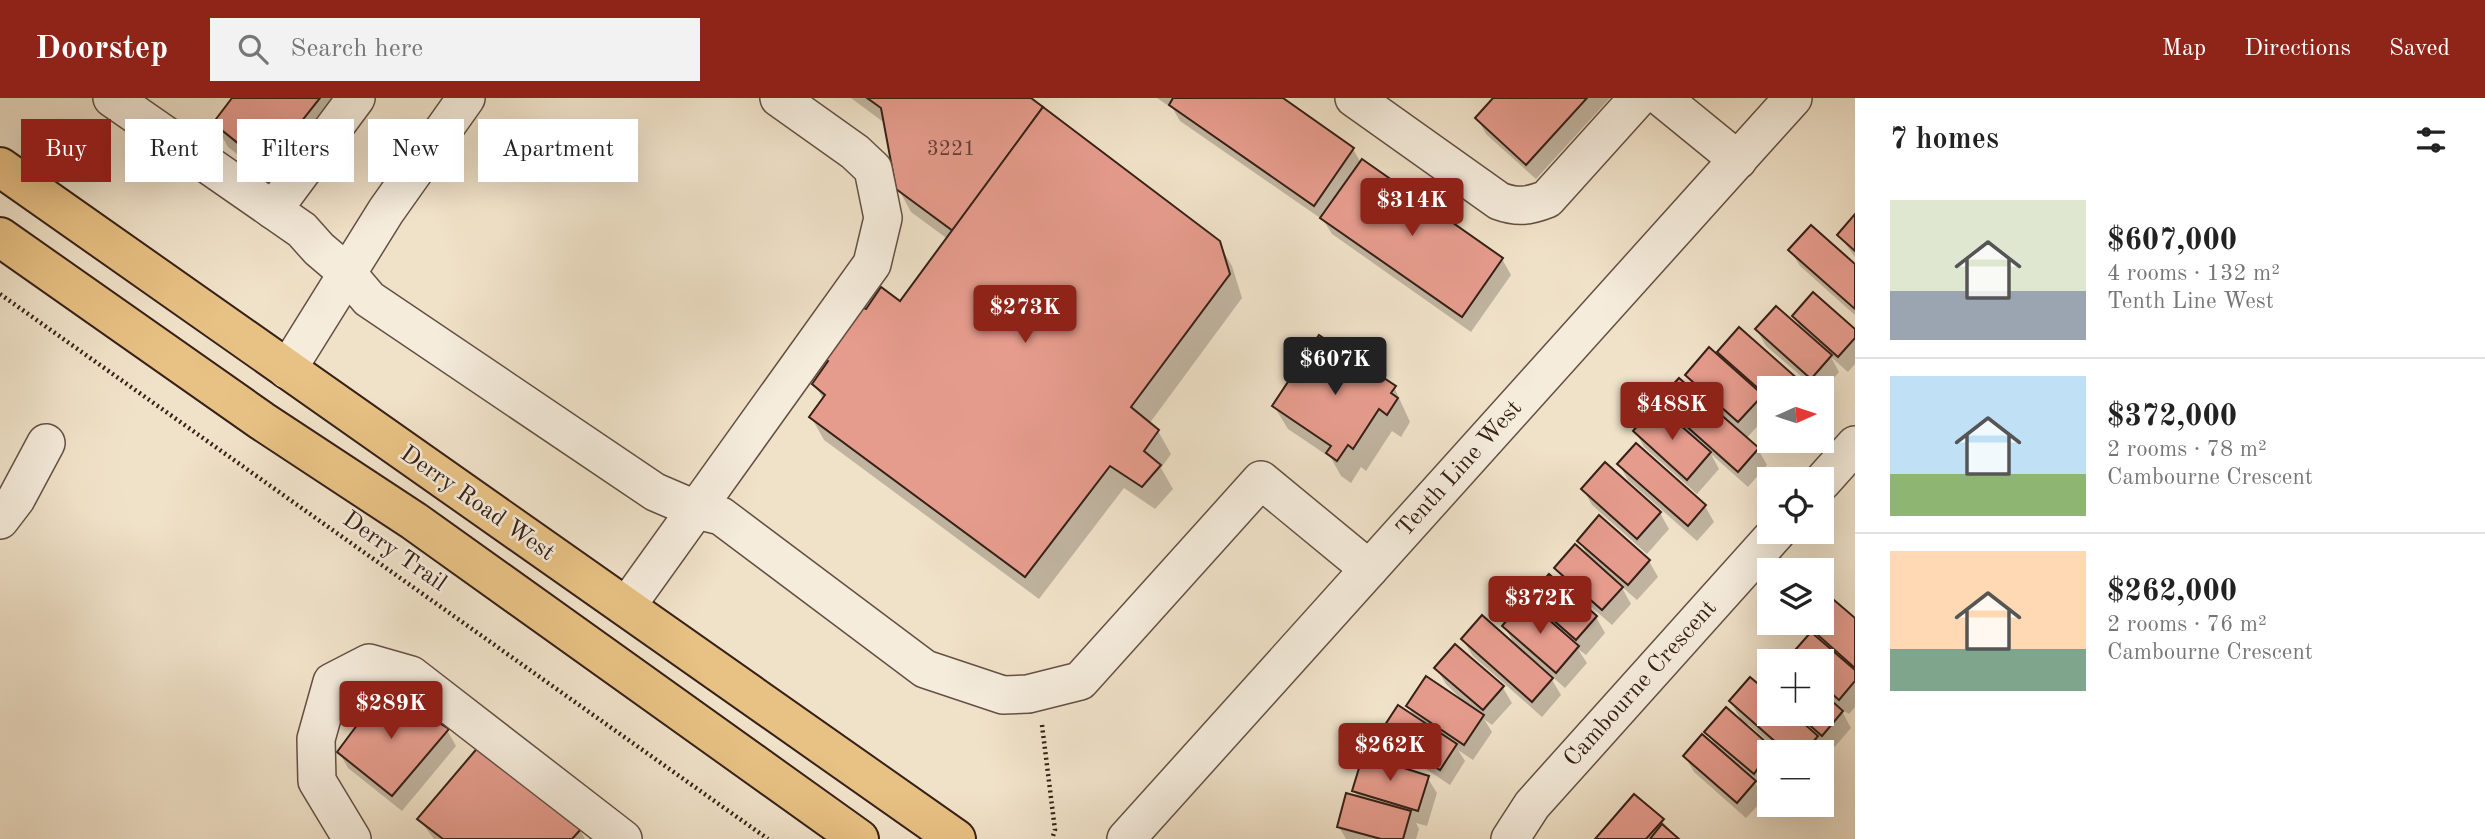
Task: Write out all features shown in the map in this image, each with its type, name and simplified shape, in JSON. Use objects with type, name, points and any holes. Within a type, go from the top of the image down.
[{"type":"main road","name":"Derry Road West","points":[[0,167],[956,839]]},
{"type":"main road","name":"Derry Road West","points":[[0,237],[262,421],[414,521],[859,839]]},
{"type":"street","points":[[112,98],[302,230],[346,272],[369,299],[655,492],[697,510],[721,516],[925,669],[1003,695],[1028,694],[1080,681],[1261,480],[1369,569]]},
{"type":"street","points":[[274,211],[356,98]]},
{"type":"street","points":[[287,370],[346,272],[466,98]]},
{"type":"street","points":[[626,607],[697,510],[730,458],[872,264],[883,218],[873,169],[855,152],[779,98]]},
{"type":"street","points":[[1354,98],[1499,201],[1513,206],[1528,206],[1547,199],[1638,98]]},
{"type":"street","points":[[1662,98],[1738,160]]},
{"type":"street","name":"Tenth Line West","points":[[1126,839],[1793,98]]},
{"type":"street","points":[[0,520],[16,499],[46,443]]},
{"type":"street","points":[[1834,469],[1855,445]]},
{"type":"street","name":"Cambourne Crescent","points":[[1510,839],[1532,805],[1766,544]]},
{"type":"street","points":[[352,839],[317,780],[316,739],[332,682],[369,663],[411,675],[623,839]]},
{"type":"path","name":"Derry Trail","points":[[0,294],[768,839]]},
{"type":"path","points":[[1042,721],[1055,830],[1052,839]]},
{"type":"building","points":[[232,98],[320,98],[303,119],[237,119],[237,142],[223,131],[223,119],[216,119]]},
{"type":"building","points":[[867,98],[1031,98],[1043,107],[953,231],[896,189],[881,108]]},
{"type":"building","points":[[1173,98],[1283,98],[1354,148],[1314,206],[1169,105]]},
{"type":"building","points":[[1493,98],[1587,98],[1526,165],[1475,118]]},
{"type":"building","points":[[1043,107],[1220,241],[1230,274],[1131,407],[1159,430],[1144,451],[1161,465],[1142,487],[1110,466],[1025,577],[809,417],[825,395],[812,384],[828,361],[819,356],[856,304],[866,309],[881,287],[900,301]]},
{"type":"building","points":[[1362,159],[1503,258],[1462,317],[1320,218]]},
{"type":"building","points":[[1855,214],[1855,251],[1837,235]]},
{"type":"building","points":[[1811,225],[1855,264],[1855,309],[1788,250]]},
{"type":"building","points":[[1813,292],[1855,329],[1855,338],[1838,357],[1792,316]]},
{"type":"building","points":[[1776,306],[1832,355],[1814,376],[1808,376],[1755,329]]},
{"type":"building","points":[[1739,327],[1794,376],[1757,376],[1757,387],[1717,352]]},
{"type":"building","points":[[1319,335],[1396,386],[1391,393],[1398,398],[1387,415],[1379,409],[1353,449],[1348,445],[1337,461],[1326,453],[1331,446],[1272,406]]},
{"type":"building","points":[[1709,347],[1757,390],[1757,401],[1738,422],[1685,375]]},
{"type":"building","points":[[1679,378],[1757,446],[1757,450],[1738,472],[1658,401]]},
{"type":"building","points":[[1656,404],[1711,452],[1687,480],[1633,431]]},
{"type":"building","points":[[1636,443],[1706,505],[1688,526],[1617,464]]},
{"type":"building","points":[[1605,462],[1661,512],[1637,539],[1581,489]]},
{"type":"building","points":[[1599,515],[1650,560],[1628,585],[1577,541]]},
{"type":"building","points":[[1575,544],[1623,587],[1602,610],[1554,568]]},
{"type":"building","points":[[1549,574],[1597,616],[1576,640],[1528,598]]},
{"type":"building","points":[[1525,599],[1579,646],[1556,673],[1502,626]]},
{"type":"building","points":[[1834,600],[1855,618],[1855,668],[1818,635],[1834,635]]},
{"type":"building","points":[[1482,615],[1553,678],[1532,702],[1461,639]]},
{"type":"building","points":[[1808,635],[1814,635],[1831,649],[1796,649]]},
{"type":"building","points":[[1455,644],[1504,686],[1483,710],[1434,668]]},
{"type":"building","points":[[1834,652],[1855,670],[1855,681],[1839,700],[1834,696]]},
{"type":"building","points":[[1426,676],[1484,715],[1464,745],[1406,706]]},
{"type":"building","points":[[1750,677],[1757,683],[1757,726],[1729,701]]},
{"type":"building","points":[[384,689],[449,729],[392,796],[337,752]]},
{"type":"building","points":[[1834,703],[1843,711],[1834,722]]},
{"type":"building","points":[[1398,705],[1457,744],[1440,770],[1381,731]]},
{"type":"building","points":[[1726,707],[1764,740],[1757,740],[1757,770],[1754,774],[1704,732]]},
{"type":"building","points":[[1757,726],[1807,726],[1818,736],[1815,740],[1773,740]]},
{"type":"building","points":[[1811,726],[1830,726],[1822,736]]},
{"type":"building","points":[[1702,734],[1756,781],[1737,803],[1683,756]]},
{"type":"building","points":[[480,745],[581,829],[572,839],[443,839],[417,819]]},
{"type":"building","points":[[1363,755],[1429,776],[1418,811],[1352,791]]},
{"type":"building","points":[[1346,793],[1411,811],[1403,839],[1381,839],[1337,827]]},
{"type":"building","points":[[1634,794],[1664,819],[1646,839],[1595,839]]},
{"type":"building","points":[[1662,824],[1679,839],[1650,839]]}]
